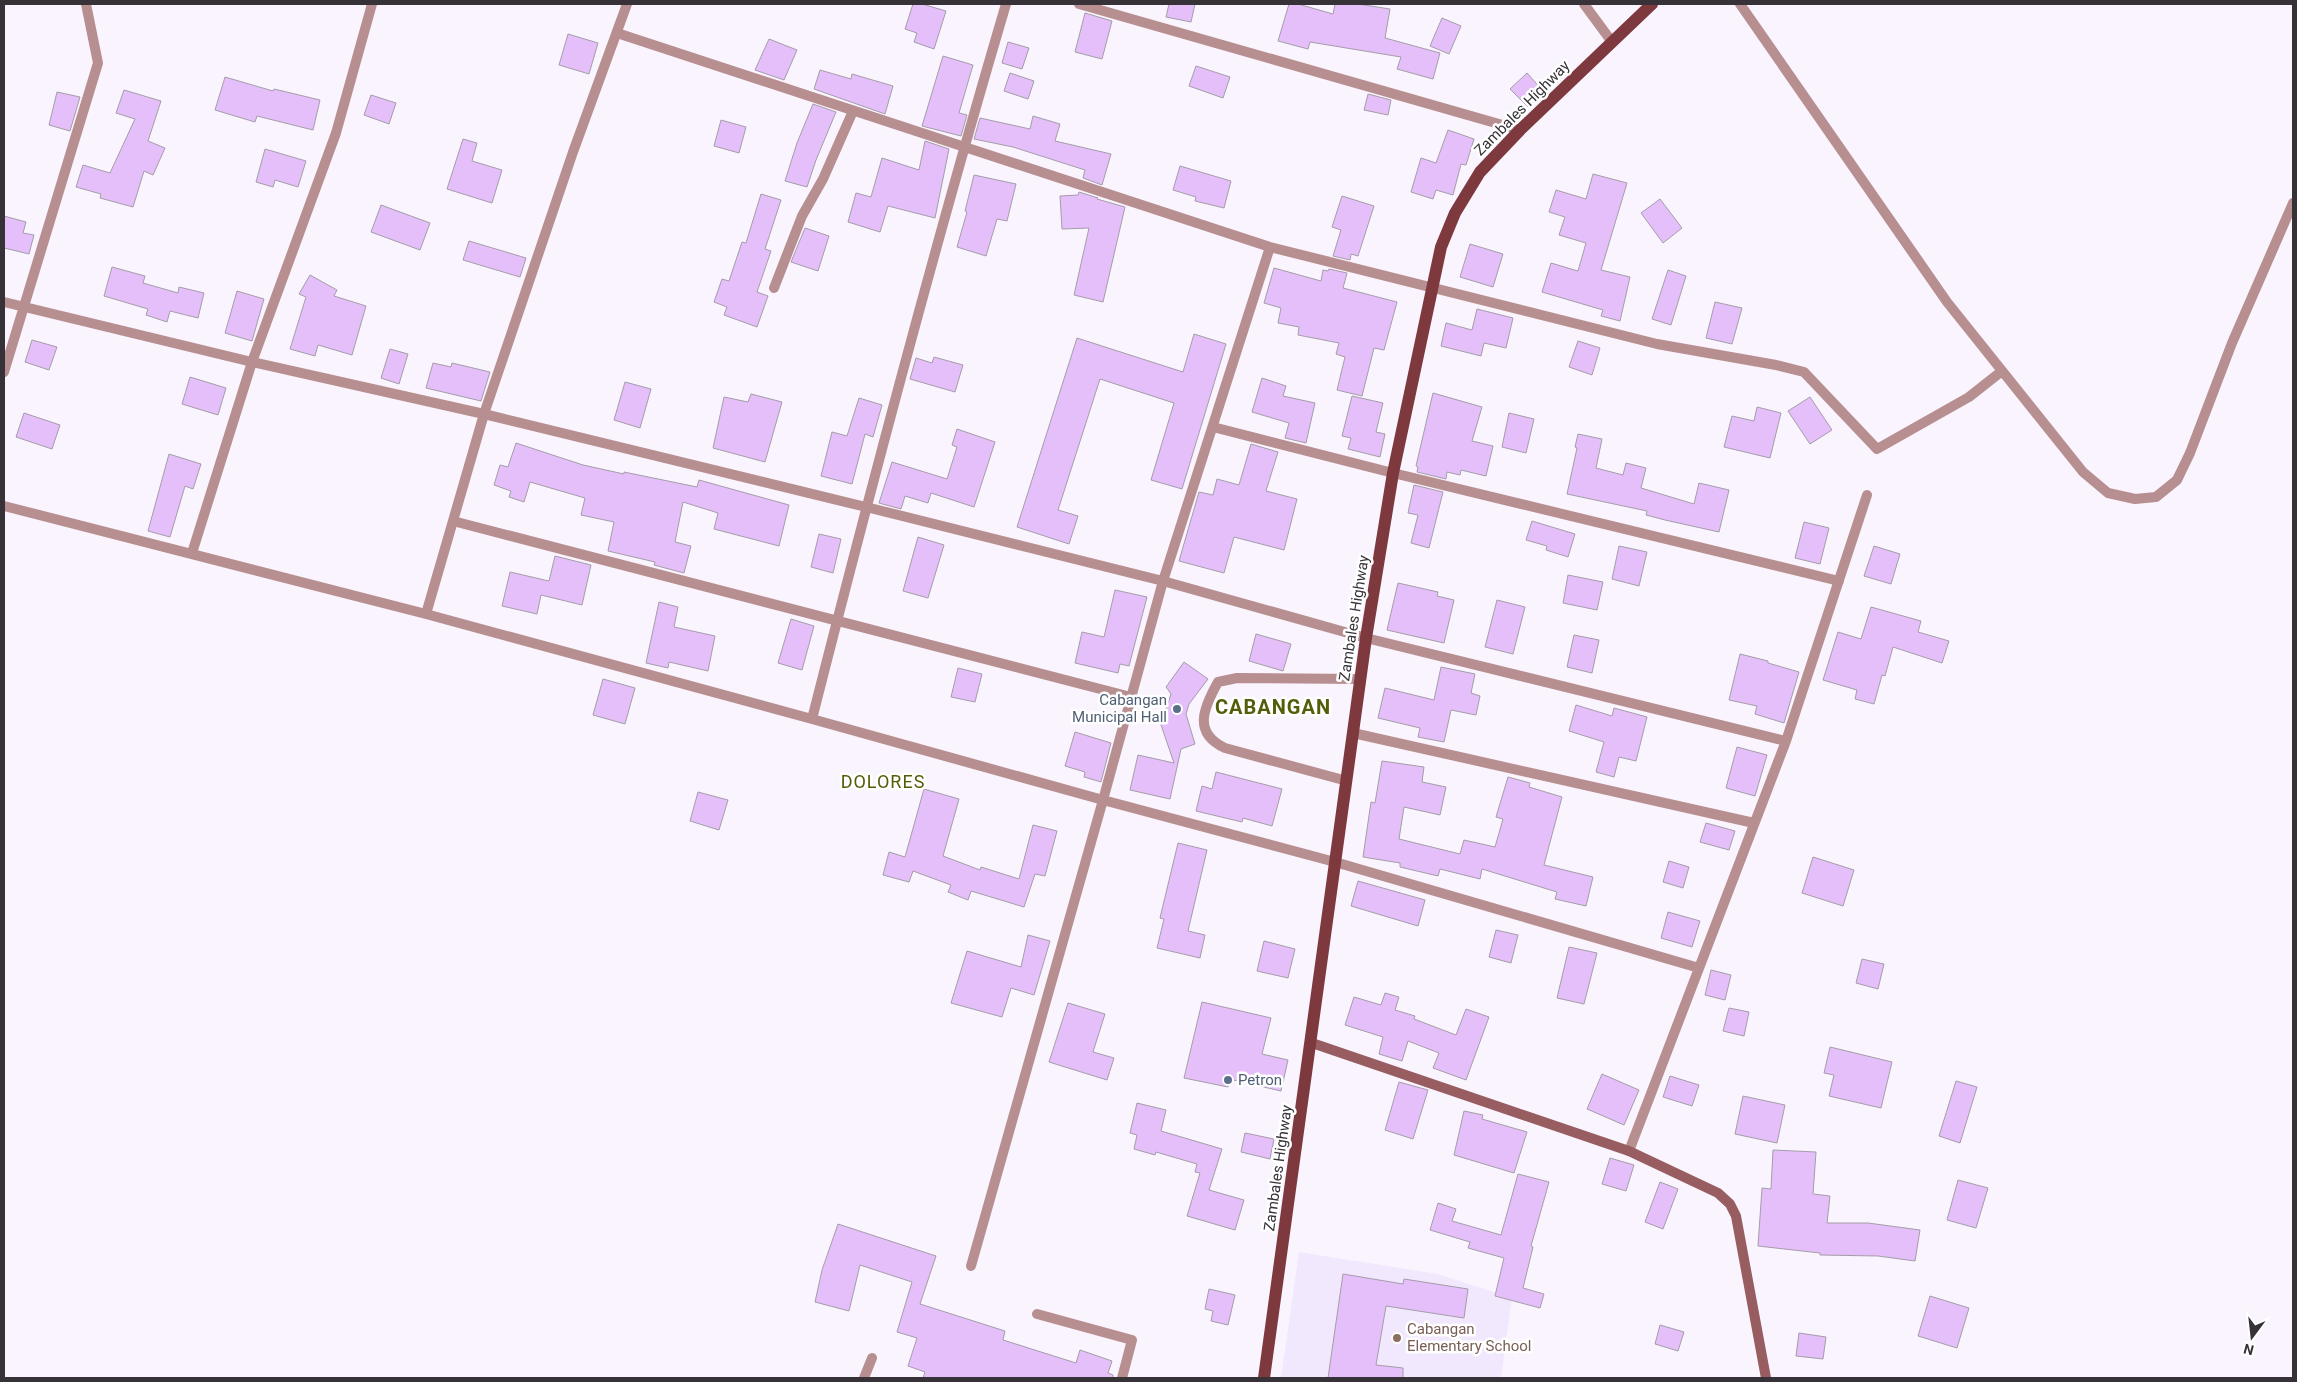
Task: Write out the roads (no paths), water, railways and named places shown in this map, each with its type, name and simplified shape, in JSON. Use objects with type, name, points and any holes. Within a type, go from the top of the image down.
[{"type":"main road","name":"Zambales Highway","points":[[1264,1378],[1312,1043],[1366,638],[1393,473],[1441,247],[1455,213],[1480,172],[1520,130],[1652,4]]},
{"type":"street","points":[[4,372],[98,63],[86,4]]},
{"type":"street","points":[[192,553],[252,362],[336,132],[372,4]]},
{"type":"street","points":[[426,614],[484,414],[573,152],[627,4]]},
{"type":"street","points":[[812,719],[866,507],[963,148],[1006,4]]},
{"type":"street","points":[[1078,4],[1520,130]]},
{"type":"street","points":[[1584,4],[1612,42]]},
{"type":"street","points":[[1740,4],[1948,302],[2083,472],[2108,493],[2135,499],[2156,497],[2177,480],[2190,454],[2232,343],[2293,203]]},
{"type":"street","points":[[617,33],[963,148],[1270,247],[1657,344],[1776,365],[1804,372],[1877,449],[1969,397],[2002,371]]},
{"type":"street","points":[[774,288],[802,216],[823,179],[853,111]]},
{"type":"street","points":[[970,1266],[1103,800],[1163,581],[1270,247]]},
{"type":"street","points":[[4,302],[252,362],[484,414],[866,507],[1163,581],[1366,638],[1786,741]]},
{"type":"street","points":[[1213,427],[1393,473],[1839,581]]},
{"type":"street","points":[[1629,1151],[1786,741],[1867,495]]},
{"type":"street","points":[[4,506],[426,614],[812,719],[1335,862],[1699,968]]},
{"type":"street","points":[[453,521],[1132,697]]},
{"type":"street","points":[[1347,780],[1225,748],[1212,742],[1204,730],[1203,716],[1210,696],[1218,682],[1237,678],[1361,679]]},
{"type":"street","points":[[1353,733],[1754,823]]},
{"type":"street","points":[[1312,1043],[1629,1151],[1718,1193],[1730,1204],[1736,1216],[1766,1378]]},
{"type":"street","points":[[1037,1314],[1132,1340],[1122,1378]]},
{"type":"street","points":[[864,1378],[872,1358]]},
{"type":"place","name":"Cabangan Municipal Hall","points":[[1177,709]]},
{"type":"place","name":"Petron","points":[[1228,1080]]},
{"type":"place","name":"Cabangan Elementary School","points":[[1397,1338]]},
{"type":"district","name":"CABANGAN","points":[[1273,707]]},
{"type":"district","name":"DOLORES","points":[[883,781]]}]
